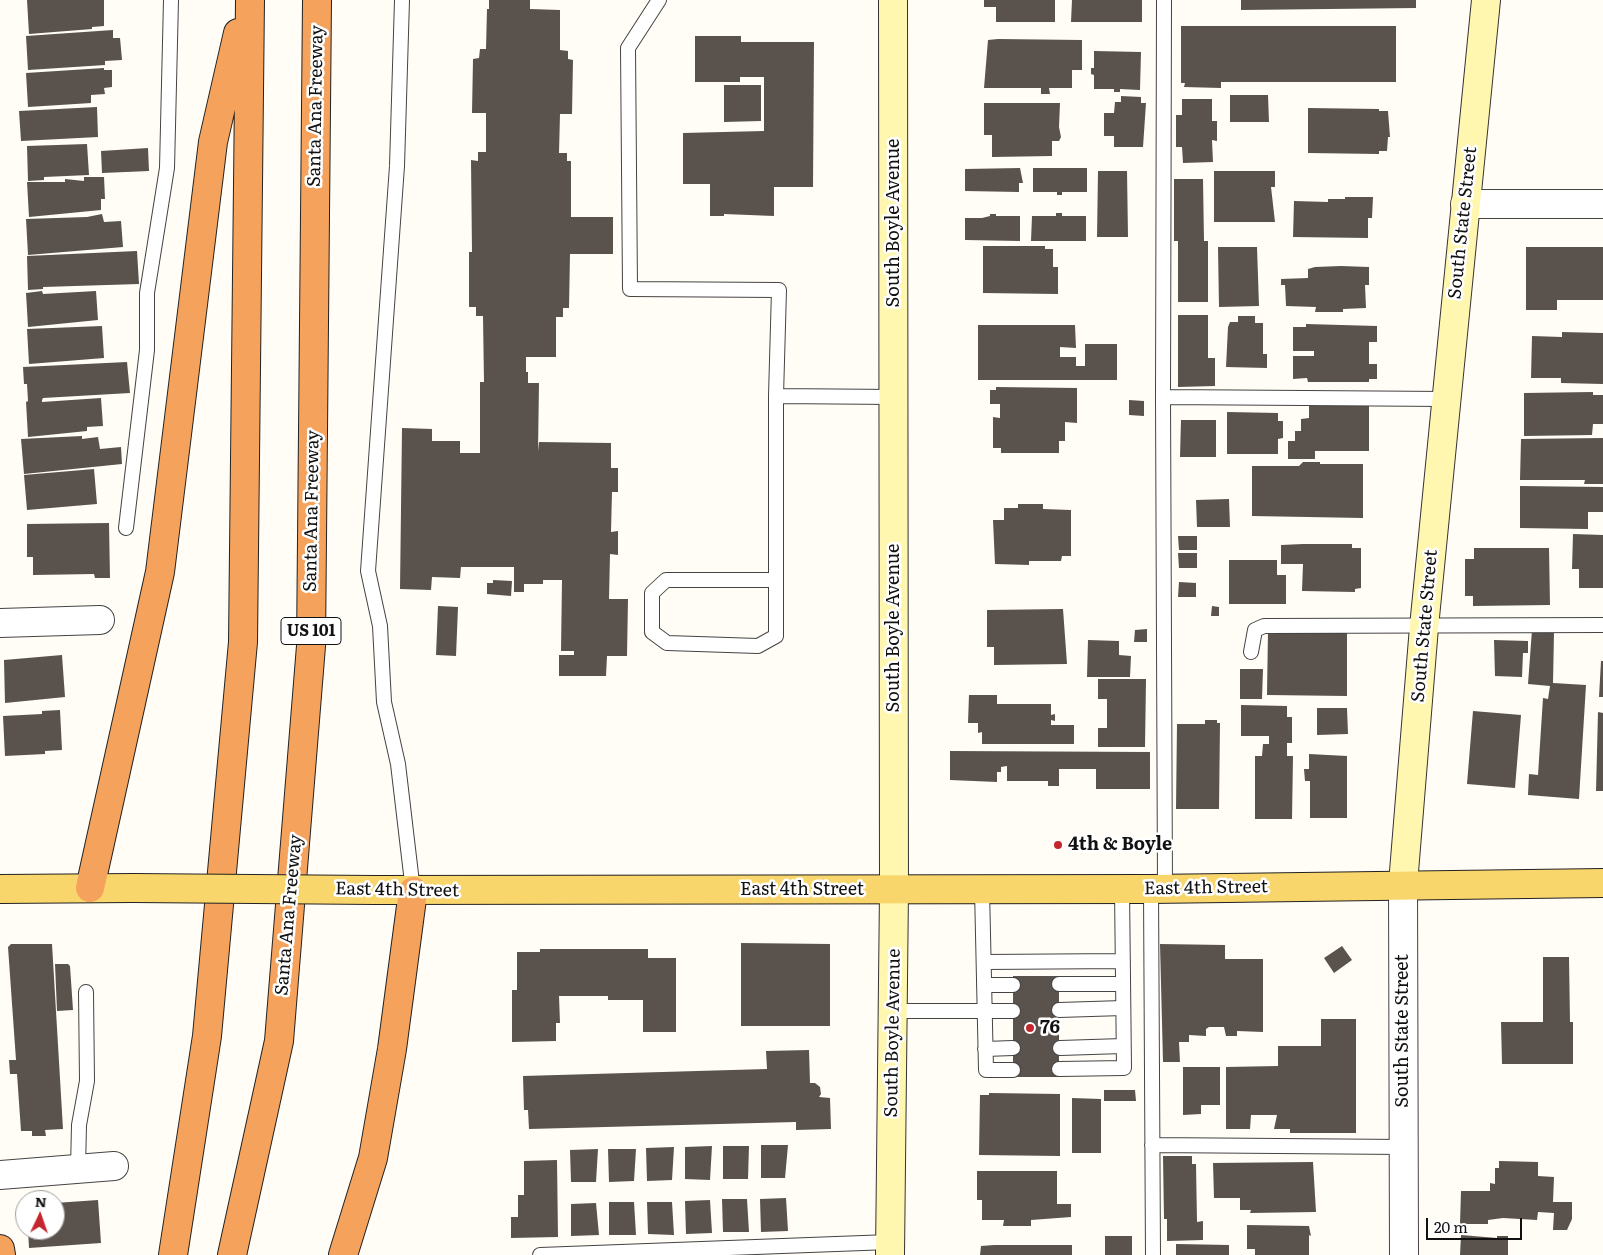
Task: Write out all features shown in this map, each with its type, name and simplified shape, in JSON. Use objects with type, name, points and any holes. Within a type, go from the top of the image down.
[{"type":"highway","points":[[90,888],[160,572],[214,142],[246,0]]},
{"type":"highway","points":[[173,1255],[207,1036],[243,642],[250,0]]},
{"type":"highway","name":"Santa Ana Freeway","points":[[232,1255],[279,1041],[311,646],[317,0]]},
{"type":"highway","points":[[343,1255],[373,1158],[392,1049],[412,891]]},
{"type":"highway","points":[[0,1249],[1,1255]]},
{"type":"main road","name":"South Boyle Avenue","points":[[890,1248],[894,890],[893,0]]},
{"type":"main road","name":"South State Street","points":[[1403,884],[1424,627],[1486,0]]},
{"type":"main road","name":"East 4th Street","points":[[0,889],[133,888],[412,891],[982,890],[1603,882]]},
{"type":"street","points":[[1465,204],[1603,204]]},
{"type":"street","points":[[0,623],[100,620]]},
{"type":"street","name":"South State Street","points":[[1403,884],[1404,1255]]},
{"type":"street","points":[[0,1175],[114,1166]]},
{"type":"lane","points":[[126,528],[147,350],[147,293],[167,168],[171,0]]},
{"type":"lane","points":[[402,0],[398,166],[368,572],[380,626],[384,702],[398,764],[412,891]]},
{"type":"lane","points":[[659,0],[628,48],[630,289],[779,290],[774,580],[776,636],[758,646],[667,644],[652,632],[652,593],[666,580],[774,580]]},
{"type":"lane","points":[[1153,1255],[1152,1145],[1158,889],[1163,397],[1164,0]]},
{"type":"lane","points":[[776,396],[894,397]]},
{"type":"lane","points":[[1163,397],[1446,399]]},
{"type":"lane","points":[[1251,652],[1255,630],[1264,626],[1325,624],[1424,627],[1603,625]]},
{"type":"lane","points":[[1060,1069],[1124,1068],[1122,889]]},
{"type":"lane","points":[[982,890],[986,1070],[1012,1070]]},
{"type":"lane","points":[[984,962],[1123,961]]},
{"type":"lane","points":[[1060,984],[1123,984]]},
{"type":"lane","points":[[984,985],[1013,985]]},
{"type":"lane","points":[[78,1169],[79,1125],[87,1080],[86,992]]},
{"type":"lane","points":[[1060,1010],[1123,1008]]},
{"type":"lane","points":[[893,1011],[1012,1011]]},
{"type":"lane","points":[[1060,1048],[1124,1046]]},
{"type":"lane","points":[[985,1049],[1013,1048]]},
{"type":"lane","points":[[1152,1145],[1404,1147]]},
{"type":"lane","points":[[540,1255],[890,1248]]},
{"type":"building","points":[[27,0],[104,0],[104,26],[92,27],[92,29],[29,34]]},
{"type":"building","points":[[489,0],[530,0],[530,9],[560,10],[560,50],[568,51],[568,59],[573,60],[572,114],[560,114],[559,153],[567,153],[567,161],[571,161],[571,217],[613,217],[613,254],[570,254],[569,308],[563,308],[563,317],[556,317],[556,357],[526,357],[528,383],[539,383],[538,451],[539,442],[611,443],[611,468],[618,468],[618,492],[612,492],[611,532],[618,531],[618,555],[610,554],[609,599],[628,599],[627,656],[607,656],[606,676],[559,676],[559,655],[574,655],[574,651],[561,651],[562,580],[543,580],[543,584],[524,584],[524,592],[514,592],[514,567],[461,567],[460,578],[432,577],[431,590],[400,589],[402,428],[432,429],[432,441],[460,441],[460,453],[480,453],[480,382],[484,382],[483,316],[476,316],[476,307],[469,307],[469,252],[472,252],[471,160],[478,161],[478,152],[486,152],[486,113],[472,113],[473,59],[479,58],[480,49],[486,49]]},
{"type":"building","points":[[984,0],[1055,0],[1055,22],[996,22],[996,7],[984,7]]},
{"type":"building","points":[[1072,0],[1142,0],[1142,22],[1071,22]]},
{"type":"building","points":[[1241,0],[1416,0],[1416,8],[1241,10]]},
{"type":"building","points":[[1181,26],[1396,26],[1396,82],[1221,82],[1221,88],[1184,87],[1185,83],[1181,83]]},
{"type":"building","points":[[113,30],[113,38],[120,38],[122,60],[105,61],[105,65],[28,70],[26,36]]},
{"type":"building","points":[[695,36],[741,36],[741,42],[814,42],[813,187],[774,187],[774,216],[724,214],[724,216],[710,216],[710,184],[683,184],[683,133],[764,131],[764,77],[740,77],[740,82],[695,82]]},
{"type":"building","points":[[988,40],[1082,40],[1082,70],[1072,70],[1072,88],[1049,88],[1050,94],[1041,94],[1041,88],[984,88]]},
{"type":"building","points":[[1094,51],[1141,52],[1140,90],[1120,89],[1120,92],[1114,92],[1114,89],[1094,89],[1094,75],[1091,74],[1091,68],[1094,68]]},
{"type":"building","points":[[104,68],[104,70],[112,70],[112,87],[104,88],[105,94],[91,95],[91,103],[28,107],[26,73]]},
{"type":"building","points":[[724,85],[761,85],[761,121],[724,122]]},
{"type":"building","points":[[1230,95],[1268,95],[1269,122],[1230,122]]},
{"type":"building","points":[[1121,96],[1141,97],[1141,103],[1146,103],[1143,147],[1114,147],[1114,136],[1104,136],[1104,113],[1114,113],[1115,102],[1121,102]]},
{"type":"building","points":[[1182,99],[1212,99],[1212,121],[1217,121],[1217,141],[1212,140],[1213,162],[1183,163],[1182,147],[1176,147],[1176,115],[1182,115]]},
{"type":"building","points":[[984,103],[1060,103],[1059,127],[1061,137],[1059,141],[1052,141],[1052,156],[992,157],[992,135],[984,135]]},
{"type":"building","points":[[97,107],[98,137],[21,141],[19,111]]},
{"type":"building","points":[[1308,108],[1379,109],[1379,111],[1388,111],[1390,137],[1388,137],[1387,151],[1379,151],[1379,154],[1308,153]]},
{"type":"building","points":[[87,144],[89,175],[44,177],[44,180],[28,181],[27,146]]},
{"type":"building","points":[[148,148],[149,171],[102,173],[101,151]]},
{"type":"building","points":[[1020,168],[1023,183],[1019,183],[1019,192],[965,191],[965,169]]},
{"type":"building","points":[[1033,168],[1087,168],[1087,192],[1062,192],[1062,195],[1057,195],[1057,192],[1033,192]]},
{"type":"building","points":[[1098,171],[1127,171],[1128,237],[1097,237]]},
{"type":"building","points":[[1214,171],[1275,171],[1275,187],[1271,187],[1275,222],[1214,222]]},
{"type":"building","points":[[84,177],[104,177],[105,199],[101,199],[101,210],[29,217],[27,182],[65,182],[65,179],[84,181]]},
{"type":"building","points":[[1174,179],[1203,179],[1204,241],[1208,241],[1208,302],[1178,302],[1178,241],[1174,241]]},
{"type":"building","points":[[1345,197],[1373,197],[1372,218],[1368,218],[1368,238],[1293,237],[1294,201],[1328,202],[1328,199],[1345,199]]},
{"type":"building","points":[[1056,213],[1062,213],[1062,216],[1086,216],[1086,241],[1031,241],[1032,216],[1056,216]]},
{"type":"building","points":[[102,214],[104,222],[121,221],[123,247],[28,255],[26,219],[87,217]]},
{"type":"building","points":[[990,214],[996,214],[996,216],[1020,216],[1020,241],[965,240],[965,218],[982,218],[990,216]]},
{"type":"building","points":[[983,246],[1045,246],[1045,249],[1053,249],[1053,267],[1058,267],[1058,294],[983,293]]},
{"type":"building","points":[[1218,247],[1257,247],[1259,306],[1219,307]]},
{"type":"building","points":[[1526,247],[1603,247],[1603,300],[1557,300],[1557,310],[1526,310]]},
{"type":"building","points":[[137,251],[139,284],[43,287],[43,289],[28,290],[27,256]]},
{"type":"building","points":[[1341,266],[1369,267],[1369,285],[1365,285],[1366,308],[1343,309],[1343,312],[1315,312],[1316,307],[1286,306],[1285,285],[1281,285],[1281,279],[1308,278],[1308,269]]},
{"type":"building","points":[[42,291],[43,294],[96,291],[98,320],[28,327],[26,293]]},
{"type":"building","points":[[1178,315],[1208,315],[1208,358],[1215,358],[1215,386],[1178,387]]},
{"type":"building","points":[[1238,316],[1255,316],[1255,323],[1263,323],[1263,354],[1267,354],[1267,368],[1226,367],[1228,327],[1230,322],[1238,322]]},
{"type":"building","points":[[1306,324],[1377,326],[1377,342],[1369,342],[1369,364],[1377,364],[1377,379],[1369,379],[1369,382],[1308,382],[1307,378],[1293,379],[1293,356],[1314,356],[1314,351],[1293,351],[1293,327],[1306,327]]},
{"type":"building","points":[[978,325],[1075,325],[1076,348],[1060,347],[1060,357],[1076,357],[1076,366],[1085,366],[1085,344],[1117,344],[1117,380],[978,380]]},
{"type":"building","points":[[102,326],[104,358],[29,364],[27,329]]},
{"type":"building","points":[[1562,332],[1603,333],[1603,384],[1561,383],[1561,378],[1531,378],[1532,336],[1562,337]]},
{"type":"building","points":[[127,362],[130,393],[43,398],[42,400],[42,402],[101,398],[103,426],[87,427],[87,431],[28,437],[27,384],[24,384],[23,367]]},
{"type":"building","points":[[996,387],[1077,388],[1077,423],[1065,422],[1065,441],[1059,441],[1059,453],[1001,453],[1001,448],[993,448],[993,417],[1000,418],[1000,404],[990,404],[990,390],[996,390]]},
{"type":"building","points":[[1593,392],[1593,395],[1603,395],[1603,424],[1593,424],[1592,435],[1524,436],[1524,393]]},
{"type":"building","points":[[1129,400],[1144,401],[1144,416],[1129,415]]},
{"type":"building","points":[[1309,401],[1369,401],[1369,451],[1315,451],[1315,459],[1288,459],[1288,441],[1295,441],[1295,431],[1301,431],[1301,419],[1309,418]]},
{"type":"building","points":[[1227,412],[1278,413],[1278,421],[1283,421],[1283,438],[1278,439],[1278,454],[1227,454]]},
{"type":"building","points":[[1181,420],[1216,420],[1216,457],[1180,457]]},
{"type":"building","points":[[82,436],[82,439],[98,437],[100,449],[121,447],[122,464],[24,474],[21,439]]},
{"type":"building","points":[[1603,438],[1603,484],[1584,484],[1585,480],[1520,480],[1521,439]]},
{"type":"building","points":[[1303,462],[1363,464],[1363,518],[1252,516],[1252,466],[1299,466]]},
{"type":"building","points":[[94,469],[97,504],[27,510],[24,475]]},
{"type":"building","points":[[1520,486],[1603,487],[1603,512],[1588,512],[1588,529],[1520,528]]},
{"type":"building","points":[[1229,499],[1230,527],[1197,527],[1196,500]]},
{"type":"building","points":[[1018,504],[1043,504],[1043,509],[1071,510],[1071,556],[1062,556],[1061,561],[1029,561],[1029,565],[995,564],[993,520],[1004,520],[1004,508],[1018,508]]},
{"type":"building","points":[[109,523],[110,578],[95,578],[94,574],[33,575],[33,557],[27,557],[27,524]]},
{"type":"building","points":[[1573,534],[1603,535],[1603,588],[1579,588],[1579,569],[1572,569]]},
{"type":"building","points":[[1178,536],[1197,536],[1197,550],[1179,550]]},
{"type":"building","points":[[1352,544],[1352,548],[1361,548],[1361,588],[1355,589],[1355,592],[1302,591],[1303,564],[1281,564],[1281,545]]},
{"type":"building","points":[[1474,548],[1549,548],[1550,605],[1473,606],[1473,596],[1465,596],[1465,559],[1474,559]]},
{"type":"building","points":[[1178,553],[1197,553],[1197,568],[1179,568]]},
{"type":"building","points":[[1229,560],[1277,560],[1277,575],[1286,575],[1286,604],[1229,604]]},
{"type":"building","points":[[493,580],[512,581],[511,596],[487,594],[487,583],[493,583]]},
{"type":"building","points":[[1179,582],[1196,583],[1196,597],[1178,597]]},
{"type":"building","points":[[438,606],[458,607],[456,656],[436,655]]},
{"type":"building","points":[[1212,606],[1219,607],[1219,616],[1211,616]]},
{"type":"building","points":[[1063,609],[1067,664],[994,665],[994,647],[987,647],[987,610]]},
{"type":"building","points":[[1147,629],[1147,642],[1134,642],[1135,630]]},
{"type":"building","points":[[1532,630],[1554,632],[1553,683],[1586,685],[1579,799],[1528,795],[1529,774],[1538,775],[1543,698],[1548,699],[1550,686],[1528,684]]},
{"type":"building","points":[[1268,631],[1347,632],[1347,696],[1267,695]]},
{"type":"building","points":[[1088,640],[1119,641],[1119,655],[1131,656],[1130,677],[1087,677]]},
{"type":"building","points":[[1494,640],[1528,641],[1528,653],[1523,653],[1522,677],[1495,676]]},
{"type":"building","points":[[62,655],[65,697],[5,703],[4,660]]},
{"type":"building","points":[[1601,661],[1603,661],[1603,697],[1599,697]]},
{"type":"building","points":[[1240,669],[1263,669],[1262,699],[1240,699]]},
{"type":"building","points":[[1098,679],[1146,679],[1145,747],[1098,747],[1098,728],[1107,728],[1107,699],[1098,699]]},
{"type":"building","points":[[969,695],[997,695],[997,704],[1051,704],[1051,715],[1055,714],[1055,721],[1051,720],[1051,725],[1074,725],[1074,744],[982,744],[982,732],[978,733],[978,723],[968,723]]},
{"type":"building","points":[[1241,705],[1287,706],[1287,717],[1292,717],[1292,743],[1287,743],[1287,756],[1293,756],[1292,819],[1255,819],[1255,756],[1262,756],[1263,744],[1269,744],[1269,736],[1241,736]]},
{"type":"building","points":[[1317,708],[1347,708],[1348,734],[1317,735]]},
{"type":"building","points":[[60,710],[62,750],[45,751],[45,754],[5,756],[3,716],[42,714],[42,711]]},
{"type":"building","points":[[1473,711],[1521,715],[1515,788],[1467,784]]},
{"type":"building","points":[[1598,712],[1603,713],[1603,791],[1596,791]]},
{"type":"building","points":[[1205,720],[1217,720],[1217,723],[1220,723],[1219,809],[1176,809],[1177,724],[1205,724]]},
{"type":"building","points":[[950,751],[1150,752],[1150,789],[1096,789],[1096,769],[1059,769],[1059,786],[1048,786],[1048,781],[1007,781],[1007,766],[1001,767],[1001,772],[997,772],[997,782],[950,780]]},
{"type":"building","points":[[1309,754],[1347,756],[1347,818],[1310,818],[1310,781],[1305,781],[1304,769],[1309,769]]},
{"type":"building","points":[[741,943],[830,944],[830,1026],[741,1026]]},
{"type":"building","points":[[11,944],[52,944],[63,1129],[45,1130],[46,1136],[32,1136],[32,1131],[21,1131],[17,1074],[10,1074],[9,1060],[16,1060],[8,947]]},
{"type":"building","points":[[1160,944],[1225,945],[1225,959],[1263,959],[1263,1032],[1237,1031],[1237,1036],[1226,1036],[1224,1027],[1209,1027],[1206,1029],[1206,1036],[1189,1035],[1189,1042],[1179,1042],[1180,1062],[1163,1062]]},
{"type":"building","points":[[1342,946],[1352,960],[1334,973],[1324,958]]},
{"type":"building","points":[[540,949],[648,949],[648,958],[676,958],[676,1032],[643,1032],[643,1000],[608,1000],[608,996],[559,996],[560,1023],[556,1023],[556,1041],[512,1042],[512,990],[517,990],[517,952],[540,952]]},
{"type":"building","points":[[1543,957],[1569,957],[1570,1022],[1573,1022],[1573,1064],[1502,1064],[1501,1022],[1543,1022]]},
{"type":"building","points":[[55,964],[68,964],[70,966],[73,1010],[57,1011]]},
{"type":"building","points":[[1013,976],[1059,976],[1059,1077],[1013,1077]]},
{"type":"building","points":[[1321,1019],[1356,1019],[1356,1133],[1290,1133],[1290,1129],[1274,1129],[1277,1115],[1251,1115],[1250,1129],[1226,1129],[1226,1067],[1278,1066],[1278,1046],[1321,1046]]},
{"type":"building","points":[[809,1050],[810,1083],[815,1083],[820,1087],[821,1094],[819,1097],[830,1098],[831,1129],[796,1130],[796,1122],[529,1129],[528,1110],[524,1110],[523,1076],[767,1069],[766,1051]]},
{"type":"building","points":[[1183,1067],[1220,1067],[1220,1105],[1201,1105],[1201,1114],[1183,1115]]},
{"type":"building","points":[[1104,1090],[1135,1090],[1136,1101],[1104,1101]]},
{"type":"building","points":[[989,1093],[1060,1094],[1060,1156],[979,1155],[980,1095],[989,1095]]},
{"type":"building","points":[[1072,1098],[1101,1099],[1101,1153],[1072,1153]]},
{"type":"building","points":[[761,1145],[788,1145],[785,1178],[761,1178]]},
{"type":"building","points":[[712,1146],[710,1180],[685,1179],[685,1147]]},
{"type":"building","points":[[723,1146],[749,1146],[748,1179],[723,1179]]},
{"type":"building","points":[[674,1147],[672,1180],[647,1181],[646,1148]]},
{"type":"building","points":[[598,1149],[596,1182],[571,1182],[570,1150]]},
{"type":"building","points":[[608,1149],[636,1149],[634,1181],[609,1182]]},
{"type":"building","points":[[1163,1156],[1192,1156],[1192,1164],[1196,1164],[1197,1222],[1203,1221],[1203,1240],[1167,1241],[1167,1219],[1164,1219]]},
{"type":"building","points":[[557,1160],[558,1237],[511,1238],[511,1217],[518,1217],[518,1195],[524,1195],[524,1161]]},
{"type":"building","points":[[1499,1161],[1538,1162],[1538,1176],[1554,1177],[1553,1202],[1572,1202],[1572,1219],[1567,1230],[1553,1230],[1554,1213],[1538,1212],[1537,1220],[1503,1218],[1488,1220],[1488,1224],[1460,1224],[1461,1191],[1490,1191],[1490,1183],[1495,1184],[1495,1168],[1499,1168]]},
{"type":"building","points":[[1313,1162],[1316,1212],[1250,1213],[1251,1210],[1240,1210],[1240,1198],[1214,1198],[1213,1163]]},
{"type":"building","points":[[977,1171],[1057,1171],[1057,1204],[1071,1204],[1071,1217],[1031,1220],[1031,1226],[1003,1226],[1004,1220],[982,1220],[982,1200],[977,1200]]},
{"type":"building","points":[[786,1198],[788,1231],[761,1232],[760,1199]]},
{"type":"building","points":[[722,1199],[747,1199],[749,1232],[723,1232]]},
{"type":"building","points":[[98,1200],[101,1243],[29,1248],[29,1240],[65,1240],[65,1202]]},
{"type":"building","points":[[710,1200],[712,1233],[686,1234],[685,1201]]},
{"type":"building","points":[[609,1202],[634,1202],[636,1235],[609,1235]]},
{"type":"building","points":[[647,1202],[672,1202],[674,1235],[648,1234]]},
{"type":"building","points":[[596,1203],[599,1235],[571,1236],[571,1204]]},
{"type":"building","points":[[1247,1225],[1309,1226],[1311,1236],[1309,1235],[1309,1255],[1255,1255],[1255,1249],[1247,1249]]},
{"type":"building","points":[[1461,1235],[1497,1238],[1497,1236],[1508,1236],[1508,1255],[1460,1255]]},
{"type":"building","points":[[1105,1236],[1132,1236],[1132,1255],[1105,1255]]},
{"type":"building","points":[[1176,1244],[1229,1245],[1229,1255],[1176,1255]]},
{"type":"building","points":[[1072,1245],[1072,1255],[980,1255],[981,1246]]},
{"type":"place","name":"4th & Boyle","points":[[1058,845]]},
{"type":"place","name":"76","points":[[1030,1028]]}]
